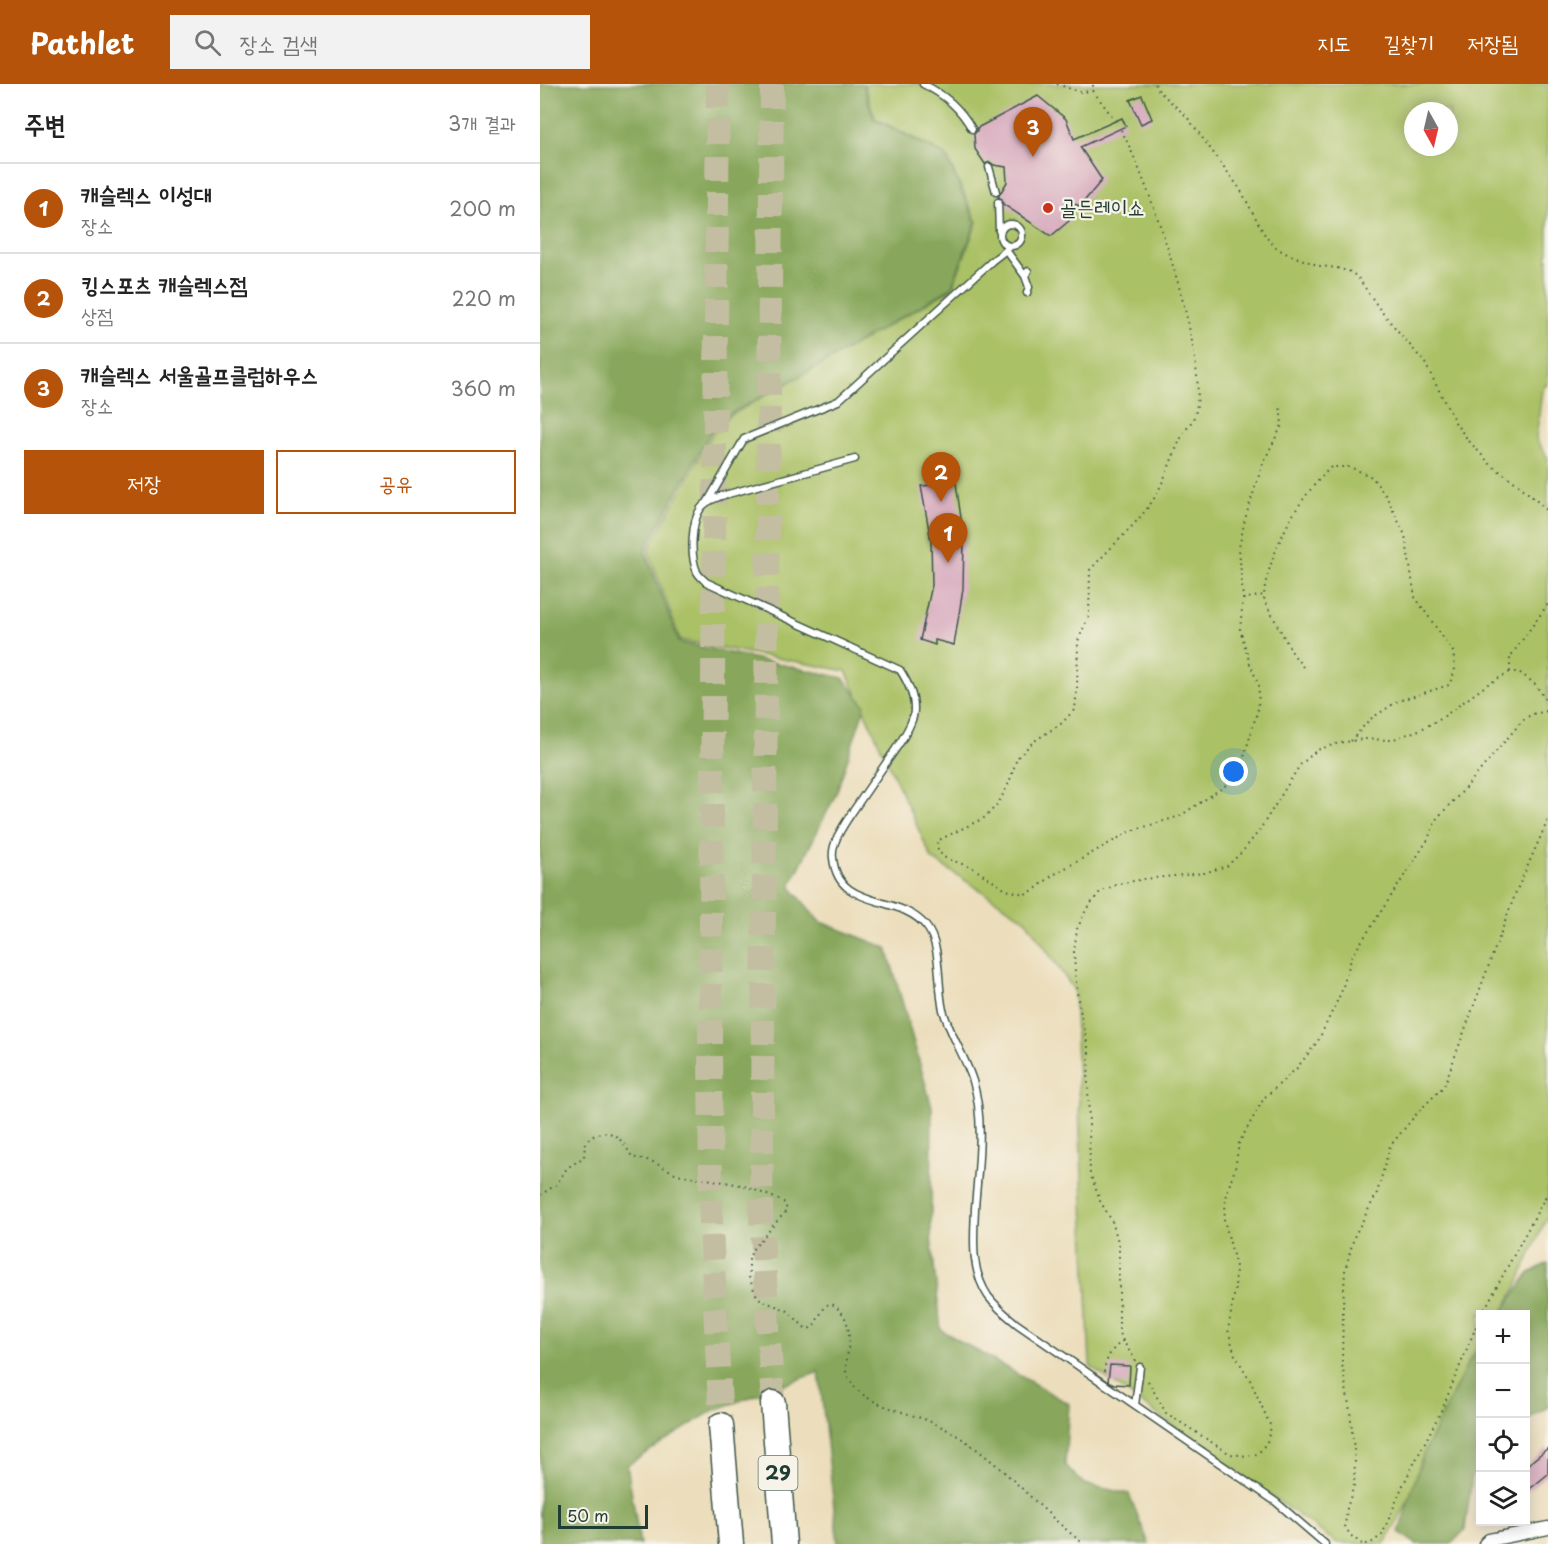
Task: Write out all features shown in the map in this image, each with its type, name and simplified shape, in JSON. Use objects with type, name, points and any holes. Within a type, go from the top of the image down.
[{"type":"highway","name":"29","points":[[773,1403],[784,1544]]},
{"type":"highway","points":[[721,1425],[731,1544]]},
{"type":"street","points":[[1485,1544],[1490,1540],[1548,1528]]},
{"type":"lane","points":[[923,84],[946,96],[962,112],[972,129]]},
{"type":"lane","points":[[989,166],[996,192]]},
{"type":"lane","points":[[998,202],[999,232],[1002,243],[1027,273],[1029,286],[1027,294]]},
{"type":"lane","points":[[999,232],[1008,224],[1015,224],[1021,229],[1021,240],[992,261],[838,401],[744,439],[708,501],[700,509],[693,538],[697,574],[706,582],[900,670],[908,683],[913,700],[913,716],[906,734],[843,827],[834,846],[832,857],[842,884],[851,892],[915,916],[926,926],[933,938],[943,1009],[968,1065],[975,1089],[980,1141],[973,1244],[975,1264],[988,1295],[1001,1311],[1017,1324],[1276,1502],[1325,1544]]},
{"type":"lane","points":[[992,261],[992,272]]},
{"type":"lane","points":[[708,501],[855,459]]},
{"type":"lane","points":[[1134,1405],[1140,1367]]},
{"type":"path","points":[[1057,84],[1079,92],[1093,91]]},
{"type":"path","points":[[1093,84],[1093,91],[1115,120]]},
{"type":"path","points":[[1155,84],[1159,91],[1187,117],[1235,182],[1266,237],[1287,254],[1320,266],[1352,272],[1425,363],[1456,424],[1469,441],[1491,465],[1519,485],[1548,511]]},
{"type":"path","points":[[1120,130],[1128,143],[1156,214],[1180,292],[1196,363],[1199,389],[1194,417],[1182,435],[1166,474],[1148,508],[1090,570],[1089,615],[1078,641],[1075,709],[1062,723],[1033,742],[1017,758],[1010,783],[999,802],[986,816],[937,841],[938,849],[943,857],[979,872],[1005,890],[1025,894],[1035,890],[1053,875],[1131,831],[1180,816],[1225,786],[1242,764],[1258,709],[1259,686],[1240,629],[1244,599],[1239,548],[1245,519],[1263,463],[1282,425],[1280,404]]},
{"type":"path","points":[[1303,668],[1293,654],[1263,595],[1283,531],[1305,496],[1331,467],[1350,467],[1372,477],[1386,496],[1405,535],[1415,597],[1453,652],[1455,670],[1449,685],[1398,701],[1369,720],[1351,741]]},
{"type":"path","points":[[1244,599],[1263,595]]},
{"type":"path","points":[[1510,672],[1510,657],[1548,604]]},
{"type":"path","points":[[1510,672],[1519,672],[1535,684],[1547,702],[1548,711],[1532,714],[1522,722],[1437,818],[1427,841],[1352,956],[1341,993],[1318,1041],[1297,1068],[1264,1098],[1239,1143],[1235,1169],[1227,1192],[1224,1219],[1236,1267],[1235,1290],[1228,1330],[1235,1355],[1250,1380],[1271,1427],[1267,1442],[1258,1454],[1247,1456],[1230,1454],[1167,1413],[1123,1341],[1119,1330],[1119,1245],[1112,1221],[1100,1201],[1090,1173],[1089,1052],[1078,1000],[1075,972],[1074,952],[1077,929],[1087,908],[1100,892],[1109,888],[1144,879],[1204,873],[1227,866],[1259,831],[1300,765],[1317,750],[1364,739],[1391,740],[1419,730],[1439,720],[1488,684],[1510,672]]},
{"type":"path","points":[[1362,1544],[1355,1541],[1345,1526],[1347,1508],[1354,1485],[1355,1460],[1342,1364],[1345,1271],[1354,1237],[1377,1193],[1390,1146],[1419,1111],[1444,1086],[1516,892],[1548,820]]},
{"type":"path","points":[[540,1195],[556,1185],[567,1168],[584,1157],[585,1142],[595,1133],[605,1131],[617,1136],[633,1157],[651,1161],[678,1174],[742,1185],[785,1203],[787,1210],[758,1242],[749,1258],[749,1277],[755,1293],[761,1299],[788,1311],[809,1329],[826,1305],[832,1304],[838,1307],[849,1326],[846,1371],[855,1388],[876,1402],[938,1425],[966,1442],[1009,1475],[1046,1512],[1084,1544]]},
{"type":"path","points":[[1484,1310],[1548,1192]]},
{"type":"path","points":[[1366,1544],[1382,1535],[1403,1485],[1443,1407],[1476,1328]]},
{"type":"path","points":[[1104,1372],[1113,1348],[1123,1341]]},
{"type":"green space","points":[[540,84],[863,84],[874,119],[945,155],[976,222],[951,288],[817,367],[717,421],[645,550],[679,642],[843,678],[865,706],[836,794],[790,886],[819,921],[887,948],[932,1107],[931,1237],[941,1330],[1069,1404],[1065,1465],[1084,1484],[1129,1494],[1149,1544],[838,1544],[819,1372],[712,1411],[627,1465],[640,1544],[540,1544]]},
{"type":"green space","points":[[864,84],[1548,84],[1548,383],[1542,390],[1536,439],[1548,458],[1548,1214],[1504,1310],[1476,1310],[1476,1362],[1397,1523],[1384,1544],[1337,1543],[1090,1366],[1074,990],[1025,919],[932,859],[846,671],[680,640],[648,550],[719,422],[952,289],[977,222],[946,155],[875,118]]},
{"type":"green space","points":[[1548,1263],[1548,1407],[1530,1418],[1530,1310],[1504,1310],[1529,1273]]},
{"type":"green space","points":[[1476,1351],[1476,1468],[1472,1477],[1465,1530],[1451,1544],[1416,1544],[1399,1532],[1423,1454]]},
{"type":"building","points":[[1142,95],[1152,119],[1141,124],[1130,100]]},
{"type":"building","points":[[1038,96],[1066,119],[1074,139],[1122,118],[1126,126],[1080,147],[1102,180],[1080,206],[1069,202],[1069,221],[1051,236],[1003,204],[1002,199],[998,197],[1007,182],[1006,167],[990,162],[985,164],[975,149],[974,134],[977,128]]},
{"type":"building","points":[[956,483],[964,539],[963,589],[954,645],[935,640],[935,645],[920,640],[932,585],[931,541],[921,486]]},
{"type":"building","points":[[1110,1365],[1130,1366],[1129,1385],[1114,1384],[1108,1381]]},
{"type":"building","points":[[1548,1448],[1548,1474],[1530,1489],[1530,1472],[1530,1463]]},
{"type":"tunnel","points":[[718,84],[710,1037],[711,1226],[721,1425]]},
{"type":"tunnel","points":[[772,84],[761,1215],[773,1403]]},
{"type":"place","name":"캐슬렉스 서울골프클럽하우스","points":[[1033,157]]},
{"type":"place","name":"골든레이쇼","points":[[1048,208]]},
{"type":"place","name":"킹스포츠 캐슬렉스점","points":[[941,502]]},
{"type":"place","name":"캐슬렉스 이성대","points":[[948,563]]}]
